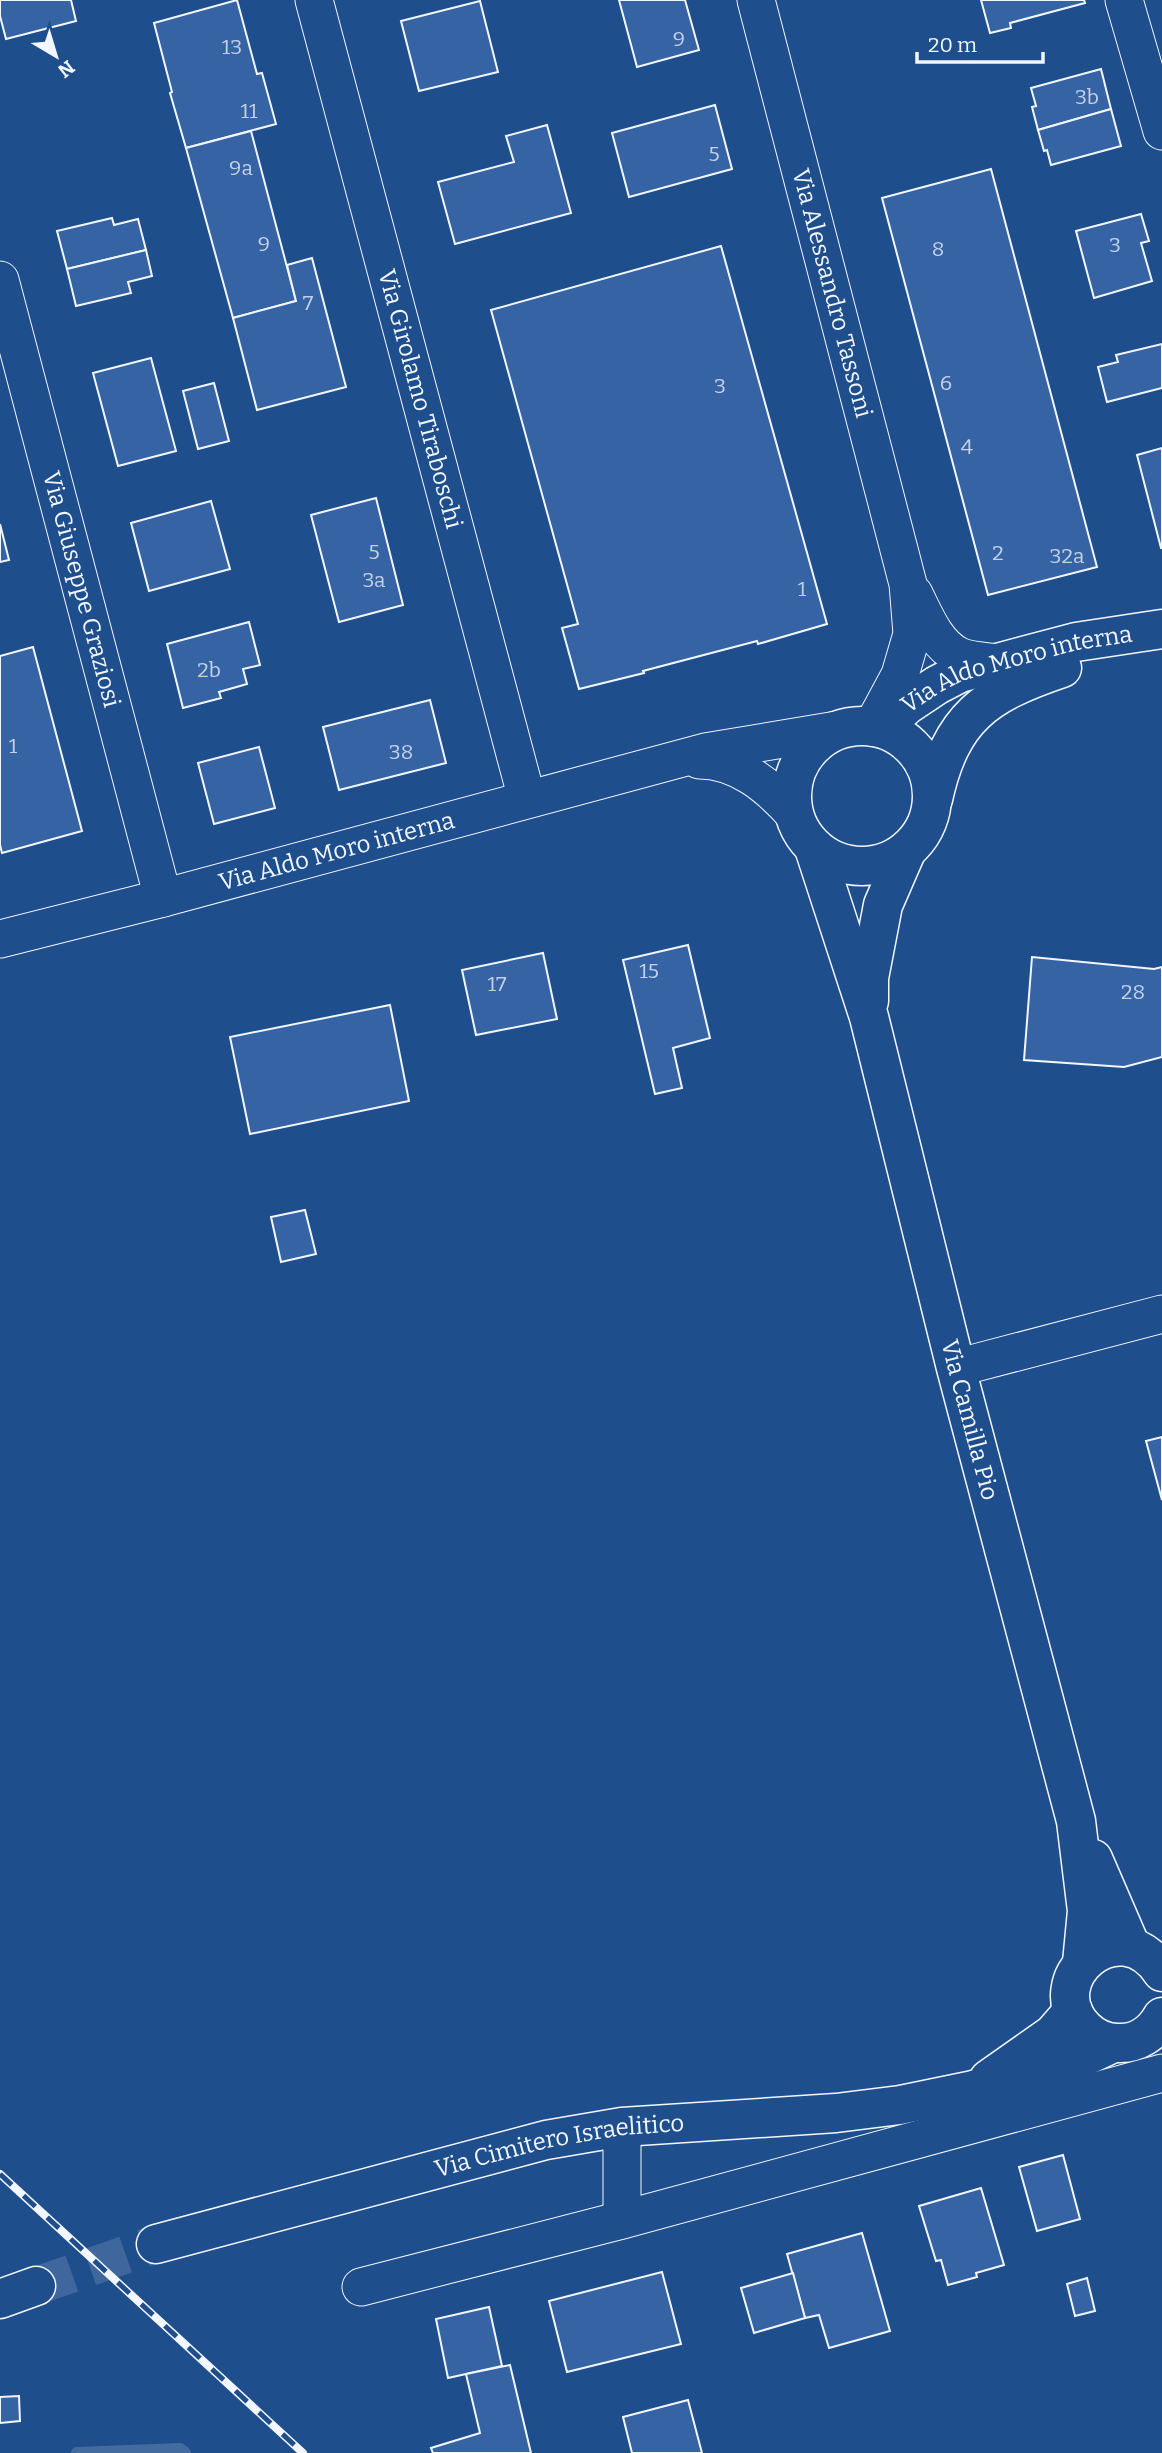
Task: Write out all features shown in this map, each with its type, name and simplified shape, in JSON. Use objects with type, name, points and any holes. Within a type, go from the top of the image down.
[{"type":"street","name":"Via Girolamo Tiraboschi","points":[[314,0],[527,799]]},
{"type":"street","name":"Via Alessandro Tassoni","points":[[756,0],[908,584],[912,634],[900,675],[863,729]]},
{"type":"street","points":[[1124,0],[1162,131]]},
{"type":"street","name":"Via Giuseppe Graziosi","points":[[0,280],[163,898]]},
{"type":"street","name":"Via Alessandro Tassoni","points":[[908,584],[934,633],[946,646],[960,657],[998,663]]},
{"type":"street","name":"Via Aldo Moro interna","points":[[0,939],[163,898],[705,752],[863,729],[960,673],[1076,642],[1162,631]]},
{"type":"street","name":"Via Aldo Moro interna","points":[[933,799],[942,762],[958,729],[998,695],[1020,682],[1162,631]]},
{"type":"street","points":[[863,729],[898,736],[919,755],[931,781],[933,799],[929,819],[906,852],[889,862],[869,866],[839,862],[814,848],[802,832],[794,814],[792,797],[800,764],[810,750],[822,739],[863,729]]},
{"type":"street","name":"Via Aldo Moro interna","points":[[673,761],[705,760],[754,776],[776,794],[794,814]]},
{"type":"street","name":"Via Camilla Pio","points":[[814,848],[869,1017],[956,1368],[1076,1821],[1087,1911],[1082,1962],[1071,1985],[1073,2011]]},
{"type":"street","name":"Via Camilla Pio","points":[[869,1017],[869,978],[883,905],[906,852]]},
{"type":"street","points":[[956,1368],[1162,1314]]},
{"type":"street","name":"Via Camilla Pio","points":[[1076,1821],[1131,1947]]},
{"type":"street","points":[[1082,1962],[1105,1948],[1131,1947],[1155,1961],[1162,1972]]},
{"type":"street","points":[[1073,2011],[1079,2023],[1100,2040],[1146,2036]]},
{"type":"street","name":"Via Cimitero Israelitico","points":[[973,2090],[1053,2034],[1073,2011]]},
{"type":"street","name":"Via Cimitero Israelitico","points":[[156,2244],[546,2140],[622,2127],[836,2113],[900,2105],[1058,2069],[1146,2036]]},
{"type":"street","points":[[361,2287],[622,2220],[1162,2073]]},
{"type":"street","points":[[622,2127],[622,2220]]},
{"type":"street","points":[[0,2298],[36,2286]]},
{"type":"building","points":[[0,0],[71,0],[76,21],[6,39],[0,16]]},
{"type":"building","points":[[237,0],[257,74],[262,73],[276,124],[186,148],[154,23]]},
{"type":"building","points":[[619,0],[685,0],[699,50],[637,67]]},
{"type":"building","points":[[981,0],[1084,0],[1085,3],[1010,23],[1011,28],[990,33]]},
{"type":"building","points":[[480,1],[498,72],[419,91],[401,21]]},
{"type":"building","points":[[1101,69],[1111,109],[1038,130],[1032,107],[1036,106],[1031,88]]},
{"type":"building","points":[[715,105],[732,169],[629,197],[612,133]]},
{"type":"building","points":[[1111,109],[1121,146],[1051,165],[1038,130]]},
{"type":"building","points":[[547,125],[571,213],[455,244],[438,182],[514,162],[506,136]]},
{"type":"building","points":[[251,131],[296,301],[233,318],[186,148]]},
{"type":"building","points":[[991,169],[1097,567],[988,595],[882,198]]},
{"type":"building","points":[[1141,214],[1149,241],[1141,243],[1152,281],[1094,298],[1076,231]]},
{"type":"building","points":[[112,218],[114,225],[138,219],[146,250],[67,269],[57,231]]},
{"type":"building","points":[[721,246],[827,624],[579,689],[562,628],[578,624],[491,310]]},
{"type":"building","points":[[146,250],[152,276],[128,282],[131,293],[76,306],[67,269]]},
{"type":"building","points":[[312,258],[346,387],[257,410],[233,318],[296,301],[287,265]]},
{"type":"building","points":[[1162,344],[1162,388],[1107,402],[1098,367],[1118,362],[1116,355]]},
{"type":"building","points":[[151,358],[176,451],[118,466],[93,373]]},
{"type":"building","points":[[214,383],[229,441],[198,449],[183,391]]},
{"type":"building","points":[[1162,448],[1162,548],[1161,548],[1137,455]]},
{"type":"building","points":[[376,498],[403,605],[339,622],[311,515]]},
{"type":"building","points":[[211,501],[230,569],[149,591],[131,523]]},
{"type":"building","points":[[0,524],[9,560],[0,562]]},
{"type":"building","points":[[249,622],[260,665],[243,669],[247,684],[219,692],[221,698],[183,708],[167,644]]},
{"type":"building","points":[[33,647],[82,831],[2,853],[0,656]]},
{"type":"building","points":[[430,700],[446,763],[339,790],[323,727]]},
{"type":"building","points":[[259,747],[275,808],[214,824],[198,763]]},
{"type":"building","points":[[688,945],[710,1038],[673,1048],[682,1088],[655,1094],[623,960]]},
{"type":"building","points":[[543,953],[557,1019],[476,1035],[462,970]]},
{"type":"building","points":[[1032,957],[1154,969],[1162,967],[1162,1057],[1124,1067],[1024,1060]]},
{"type":"building","points":[[390,1005],[409,1101],[250,1134],[230,1037]]},
{"type":"building","points":[[305,1210],[316,1254],[281,1262],[271,1217]]},
{"type":"building","points":[[1162,1437],[1162,1500],[1146,1441]]},
{"type":"building","points":[[1063,2155],[1080,2219],[1037,2231],[1019,2167]]},
{"type":"building","points":[[981,2188],[1004,2265],[976,2273],[977,2277],[948,2285],[941,2260],[936,2261],[919,2206]]},
{"type":"building","points":[[862,2233],[890,2331],[829,2348],[819,2315],[805,2318],[787,2254]]},
{"type":"building","points":[[662,2272],[681,2344],[567,2372],[549,2301]]},
{"type":"building","points":[[793,2273],[805,2318],[754,2333],[741,2288]]},
{"type":"building","points":[[1087,2278],[1095,2311],[1075,2316],[1067,2284]]},
{"type":"building","points":[[489,2307],[502,2366],[448,2378],[436,2319]]},
{"type":"building","points":[[510,2365],[531,2453],[433,2453],[431,2448],[480,2433],[466,2374]]},
{"type":"building","points":[[19,2396],[20,2421],[0,2423],[0,2397]]},
{"type":"building","points":[[688,2400],[702,2453],[632,2453],[623,2417]]},
{"type":"waterway","points":[[77,2453],[180,2449],[185,2453]]},
{"type":"tunnel","points":[[36,2286],[156,2244]]},
{"type":"railway","points":[[0,2174],[303,2453]]}]
